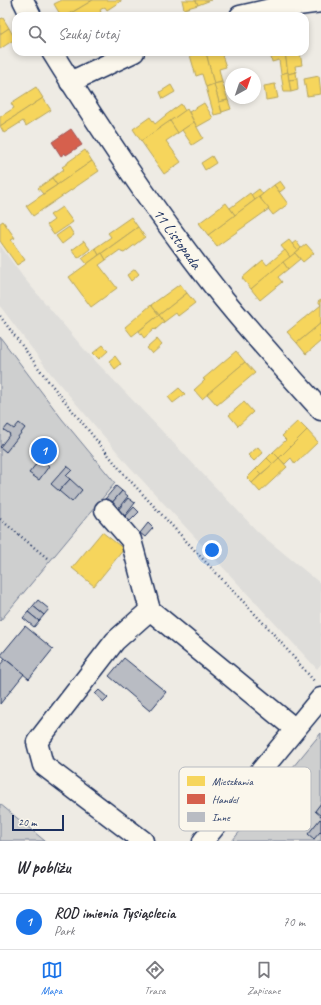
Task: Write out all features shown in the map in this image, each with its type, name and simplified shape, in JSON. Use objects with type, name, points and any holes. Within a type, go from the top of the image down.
[{"type":"street","points":[[23,0],[29,12]]},
{"type":"street","points":[[251,12],[273,4],[321,2]]},
{"type":"street","name":"11 Listopada","points":[[54,56],[116,151],[193,260],[256,337],[321,410]]},
{"type":"street","points":[[70,82],[125,56]]},
{"type":"street","points":[[105,510],[131,540],[150,610],[295,729]]},
{"type":"street","points":[[143,841],[43,765],[37,742],[116,642],[150,610]]},
{"type":"street","points":[[264,767],[295,729],[318,690]]},
{"type":"street","points":[[203,841],[211,831]]},
{"type":"path","points":[[0,316],[46,378],[123,473],[270,630],[318,690]]},
{"type":"path","points":[[0,518],[47,558]]},
{"type":"shaded area","points":[[0,245],[23,277],[84,349],[258,532],[321,584],[321,664],[317,669],[130,467],[51,374],[0,306]]},
{"type":"shaded area","points":[[0,337],[62,419],[115,483],[0,621]]},
{"type":"shaded area","points":[[321,733],[321,841],[232,841],[240,831],[311,831],[311,767],[293,767]]},
{"type":"shaded area","points":[[0,804],[45,841],[0,841]]},
{"type":"building: Mieszkania","points":[[62,0],[93,0],[73,12],[59,12],[54,4]]},
{"type":"building: Mieszkania","points":[[93,0],[121,0],[107,10],[105,7],[100,10],[101,12],[73,12]]},
{"type":"building: Mieszkania","points":[[182,0],[196,0],[198,5],[184,9]]},
{"type":"building: Mieszkania","points":[[196,0],[211,0],[198,5]]},
{"type":"building: Mieszkania","points":[[3,18],[9,28],[0,34],[0,19]]},
{"type":"building: Mieszkania","points":[[9,28],[12,34],[12,41],[0,49],[0,34]]},
{"type":"building: Mieszkania","points":[[190,56],[207,56],[214,84],[206,87],[202,74],[196,76]]},
{"type":"building: Mieszkania","points":[[207,56],[222,56],[226,67],[219,69],[222,82],[214,84]]},
{"type":"building: Mieszkania","points":[[271,56],[286,56],[288,72],[281,74],[279,60],[272,62]]},
{"type":"building: Mieszkania","points":[[286,56],[301,56],[302,65],[295,66],[296,72],[288,74]]},
{"type":"building: Mieszkania","points":[[288,72],[291,92],[284,92],[281,74]]},
{"type":"building: Mieszkania","points":[[296,72],[297,79],[289,80],[288,74]]},
{"type":"building: Mieszkania","points":[[319,76],[321,94],[307,96],[304,79]]},
{"type":"building: Mieszkania","points":[[297,79],[298,90],[291,92],[289,80]]},
{"type":"building: Mieszkania","points":[[222,82],[225,91],[225,101],[219,102],[214,84]]},
{"type":"building: Mieszkania","points":[[214,84],[222,113],[214,115],[206,87]]},
{"type":"building: Mieszkania","points":[[275,84],[278,98],[266,100],[264,86]]},
{"type":"building: Mieszkania","points":[[171,85],[175,92],[163,99],[160,92]]},
{"type":"building: Mieszkania","points":[[36,87],[43,98],[0,126],[0,117],[14,108],[11,103]]},
{"type":"building: Mieszkania","points":[[43,98],[51,110],[26,126],[23,121],[4,133],[0,126]]},
{"type":"building: Mieszkania","points":[[225,101],[225,104],[229,104],[231,109],[222,112],[219,102]]},
{"type":"building: Mieszkania","points":[[204,103],[213,118],[197,127],[189,112]]},
{"type":"building: Mieszkania","points":[[181,104],[185,111],[141,141],[133,129],[150,117],[155,124]]},
{"type":"building: Mieszkania","points":[[187,109],[194,122],[178,133],[170,121]]},
{"type":"building: Mieszkania","points":[[170,121],[178,133],[166,141],[181,162],[164,174],[141,141]]},
{"type":"building: Mieszkania","points":[[194,122],[203,138],[192,145],[182,130]]},
{"type":"building: Mieszkania","points":[[85,150],[92,161],[57,185],[52,178],[64,169],[62,167]]},
{"type":"building: Mieszkania","points":[[212,156],[216,163],[205,170],[201,163]]},
{"type":"building: Mieszkania","points":[[92,161],[99,171],[33,216],[26,206]]},
{"type":"building: Mieszkania","points":[[52,178],[57,185],[43,194],[38,188]]},
{"type":"building: Mieszkania","points":[[280,181],[285,188],[280,192],[274,185]]},
{"type":"building: Mieszkania","points":[[274,185],[288,204],[273,215],[259,197]]},
{"type":"building: Mieszkania","points":[[259,189],[263,194],[255,200],[251,195]]},
{"type":"building: Mieszkania","points":[[250,193],[255,200],[235,215],[230,208]]},
{"type":"building: Mieszkania","points":[[259,197],[269,209],[217,246],[208,235]]},
{"type":"building: Mieszkania","points":[[226,203],[235,215],[208,235],[199,223]]},
{"type":"building: Mieszkania","points":[[62,207],[73,222],[54,235],[47,225],[54,220],[50,215]]},
{"type":"building: Mieszkania","points":[[131,217],[138,227],[99,255],[95,248],[111,237],[108,233]]},
{"type":"building: Mieszkania","points":[[3,221],[15,238],[11,240],[25,260],[17,265],[0,241],[0,223]]},
{"type":"building: Mieszkania","points":[[69,227],[74,235],[62,244],[56,236]]},
{"type":"building: Mieszkania","points":[[138,227],[145,237],[124,253],[120,250],[106,260],[102,253]]},
{"type":"building: Mieszkania","points":[[289,240],[298,251],[290,257],[281,246]]},
{"type":"building: Mieszkania","points":[[84,241],[90,249],[78,258],[72,250]]},
{"type":"building: Mieszkania","points":[[296,241],[301,248],[298,251],[292,244]]},
{"type":"building: Mieszkania","points":[[306,244],[314,253],[303,262],[295,253]]},
{"type":"building: Mieszkania","points":[[95,248],[99,255],[87,264],[82,258]]},
{"type":"building: Mieszkania","points":[[285,250],[290,257],[251,289],[242,278],[263,260],[267,265]]},
{"type":"building: Mieszkania","points":[[102,253],[106,260],[99,265],[117,288],[91,307],[69,277]]},
{"type":"building: Mieszkania","points":[[295,253],[300,259],[288,269],[283,262]]},
{"type":"building: Mieszkania","points":[[283,262],[288,269],[278,277],[282,282],[260,300],[251,289]]},
{"type":"building: Mieszkania","points":[[135,269],[139,274],[131,281],[127,275]]},
{"type":"building: Mieszkania","points":[[180,284],[187,293],[159,315],[151,305]]},
{"type":"building: Mieszkania","points":[[187,293],[195,303],[178,316],[176,313],[164,322],[159,315]]},
{"type":"building: Mieszkania","points":[[151,305],[159,315],[132,336],[125,327]]},
{"type":"building: Mieszkania","points":[[321,305],[321,323],[297,343],[287,332]]},
{"type":"building: Mieszkania","points":[[159,315],[164,322],[144,338],[139,331]]},
{"type":"building: Mieszkania","points":[[321,323],[321,334],[319,336],[321,341],[306,354],[297,343]]},
{"type":"building: Mieszkania","points":[[157,339],[162,345],[152,354],[147,348]]},
{"type":"building: Mieszkania","points":[[103,345],[108,351],[99,359],[93,353]]},
{"type":"building: Mieszkania","points":[[236,351],[245,362],[202,399],[194,390],[205,380],[203,379]]},
{"type":"building: Mieszkania","points":[[115,356],[121,364],[115,369],[109,361]]},
{"type":"building: Mieszkania","points":[[245,362],[255,373],[217,405],[207,394]]},
{"type":"building: Mieszkania","points":[[179,388],[185,394],[173,403],[168,397]]},
{"type":"building: Mieszkania","points":[[244,402],[253,412],[238,426],[229,415]]},
{"type":"building: Mieszkania","points":[[298,421],[307,430],[279,458],[273,452],[286,440],[282,436]]},
{"type":"building: Mieszkania","points":[[307,430],[318,442],[295,464],[291,458],[285,464],[279,458]]},
{"type":"building: Mieszkania","points":[[258,447],[263,453],[254,461],[248,455]]},
{"type":"building: Mieszkania","points":[[273,452],[279,458],[273,464],[267,458]]},
{"type":"building: Mieszkania","points":[[267,458],[273,464],[261,474],[256,469]]},
{"type":"building: Mieszkania","points":[[279,458],[287,467],[260,492],[252,483]]},
{"type":"building: Mieszkania","points":[[256,469],[261,474],[252,483],[247,478]]},
{"type":"building: Mieszkania","points":[[102,532],[124,549],[94,586],[72,568]]},
{"type":"building: Handel","points":[[71,129],[82,145],[66,155],[65,153],[61,156],[52,142]]},
{"type":"building: Inne","points":[[19,423],[25,428],[6,452],[0,447],[10,434],[4,430],[8,425],[14,429]]},
{"type":"building: Inne","points":[[40,459],[49,466],[39,480],[29,473]]},
{"type":"building: Inne","points":[[67,466],[72,470],[66,476],[70,479],[59,491],[51,484]]},
{"type":"building: Inne","points":[[70,479],[82,490],[72,502],[59,491]]},
{"type":"building: Inne","points":[[116,486],[122,491],[111,504],[105,499]]},
{"type":"building: Inne","points":[[122,491],[128,496],[117,510],[111,504]]},
{"type":"building: Inne","points":[[128,498],[135,503],[125,516],[118,510]]},
{"type":"building: Inne","points":[[134,507],[139,512],[130,521],[125,517]]},
{"type":"building: Inne","points":[[148,523],[153,528],[145,537],[140,533]]},
{"type":"building: Inne","points":[[38,600],[49,609],[44,615],[33,606]]},
{"type":"building: Inne","points":[[33,606],[44,615],[39,621],[28,612]]},
{"type":"building: Inne","points":[[28,612],[39,621],[34,627],[23,618]]},
{"type":"building: Inne","points":[[25,626],[53,649],[29,679],[1,655]]},
{"type":"building: Inne","points":[[124,658],[166,692],[150,711],[109,676]]},
{"type":"building: Inne","points":[[5,659],[24,674],[0,704],[0,665]]},
{"type":"building: Inne","points":[[99,690],[108,698],[104,702],[95,694]]},
{"type":"building: Inne","points":[[321,803],[321,816],[315,811]]},
{"type":"building: Inne","points":[[320,819],[321,833],[320,832],[314,839],[308,834]]},
{"type":"place","name":"ROD imienia Tysiąclecia","points":[[44,451]]}]
